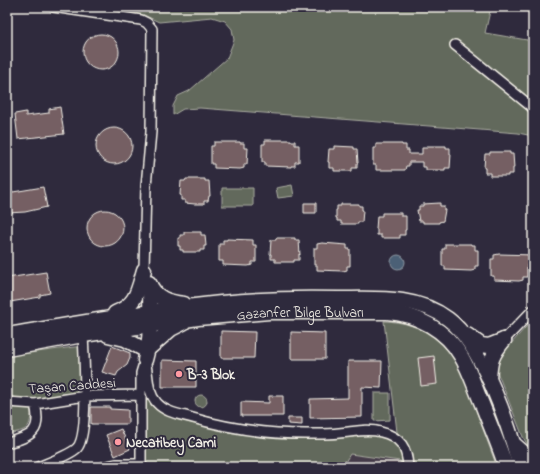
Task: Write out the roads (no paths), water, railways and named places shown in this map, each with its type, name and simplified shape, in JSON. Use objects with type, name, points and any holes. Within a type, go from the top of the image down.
[{"type":"main road","points":[[144,270],[145,353]]},
{"type":"main road","points":[[145,285],[163,299],[197,312]]},
{"type":"main road","points":[[82,329],[126,308],[145,285]]},
{"type":"main road","name":"Gazanfer Bilge Bulvarı","points":[[197,312],[222,302],[290,299],[393,299],[414,302],[427,306],[450,320],[464,334],[472,346],[489,379],[515,445],[520,467]]},
{"type":"main road","points":[[145,353],[171,329],[197,312]]},
{"type":"main road","name":"Gazanfer Bilge Bulvarı","points":[[7,336],[82,329],[97,334],[145,319],[197,312],[387,312],[405,315],[426,323],[441,332],[461,355],[506,467]]},
{"type":"main road","points":[[82,329],[145,319]]},
{"type":"main road","name":"Gazanfer Bilge Bulvarı","points":[[7,349],[82,329]]},
{"type":"main road","points":[[97,334],[125,339],[145,353]]},
{"type":"main road","points":[[464,334],[481,345],[489,346],[504,340]]},
{"type":"main road","points":[[489,379],[489,364],[494,352],[504,340]]},
{"type":"main road","points":[[515,445],[524,454],[533,458]]},
{"type":"street","points":[[53,7],[141,20],[147,23],[152,29],[151,132],[146,193],[144,270]]},
{"type":"street","points":[[455,45],[533,108]]},
{"type":"street","points":[[504,340],[533,310]]},
{"type":"street","points":[[38,467],[74,451],[78,447],[83,432],[85,396],[82,329]]},
{"type":"street","points":[[103,467],[116,464],[142,466],[140,395],[141,373],[145,353]]},
{"type":"street","points":[[145,353],[149,386],[154,400],[161,407],[172,412],[224,426],[264,432],[314,434],[367,430],[383,432],[403,445],[406,451],[408,467]]},
{"type":"street","name":"Taşan Caddesi","points":[[7,402],[36,404],[85,396],[140,395]]},
{"type":"street","points":[[7,443],[25,436],[36,429],[38,416],[36,404]]},
{"type":"water","points":[[398,255],[403,257],[405,262],[403,267],[398,269],[393,267],[391,262],[393,257]]},
{"type":"place","name":"B-3 Blok","points":[[179,374]]},
{"type":"place","name":"Necatibey Cami","points":[[118,442]]}]
